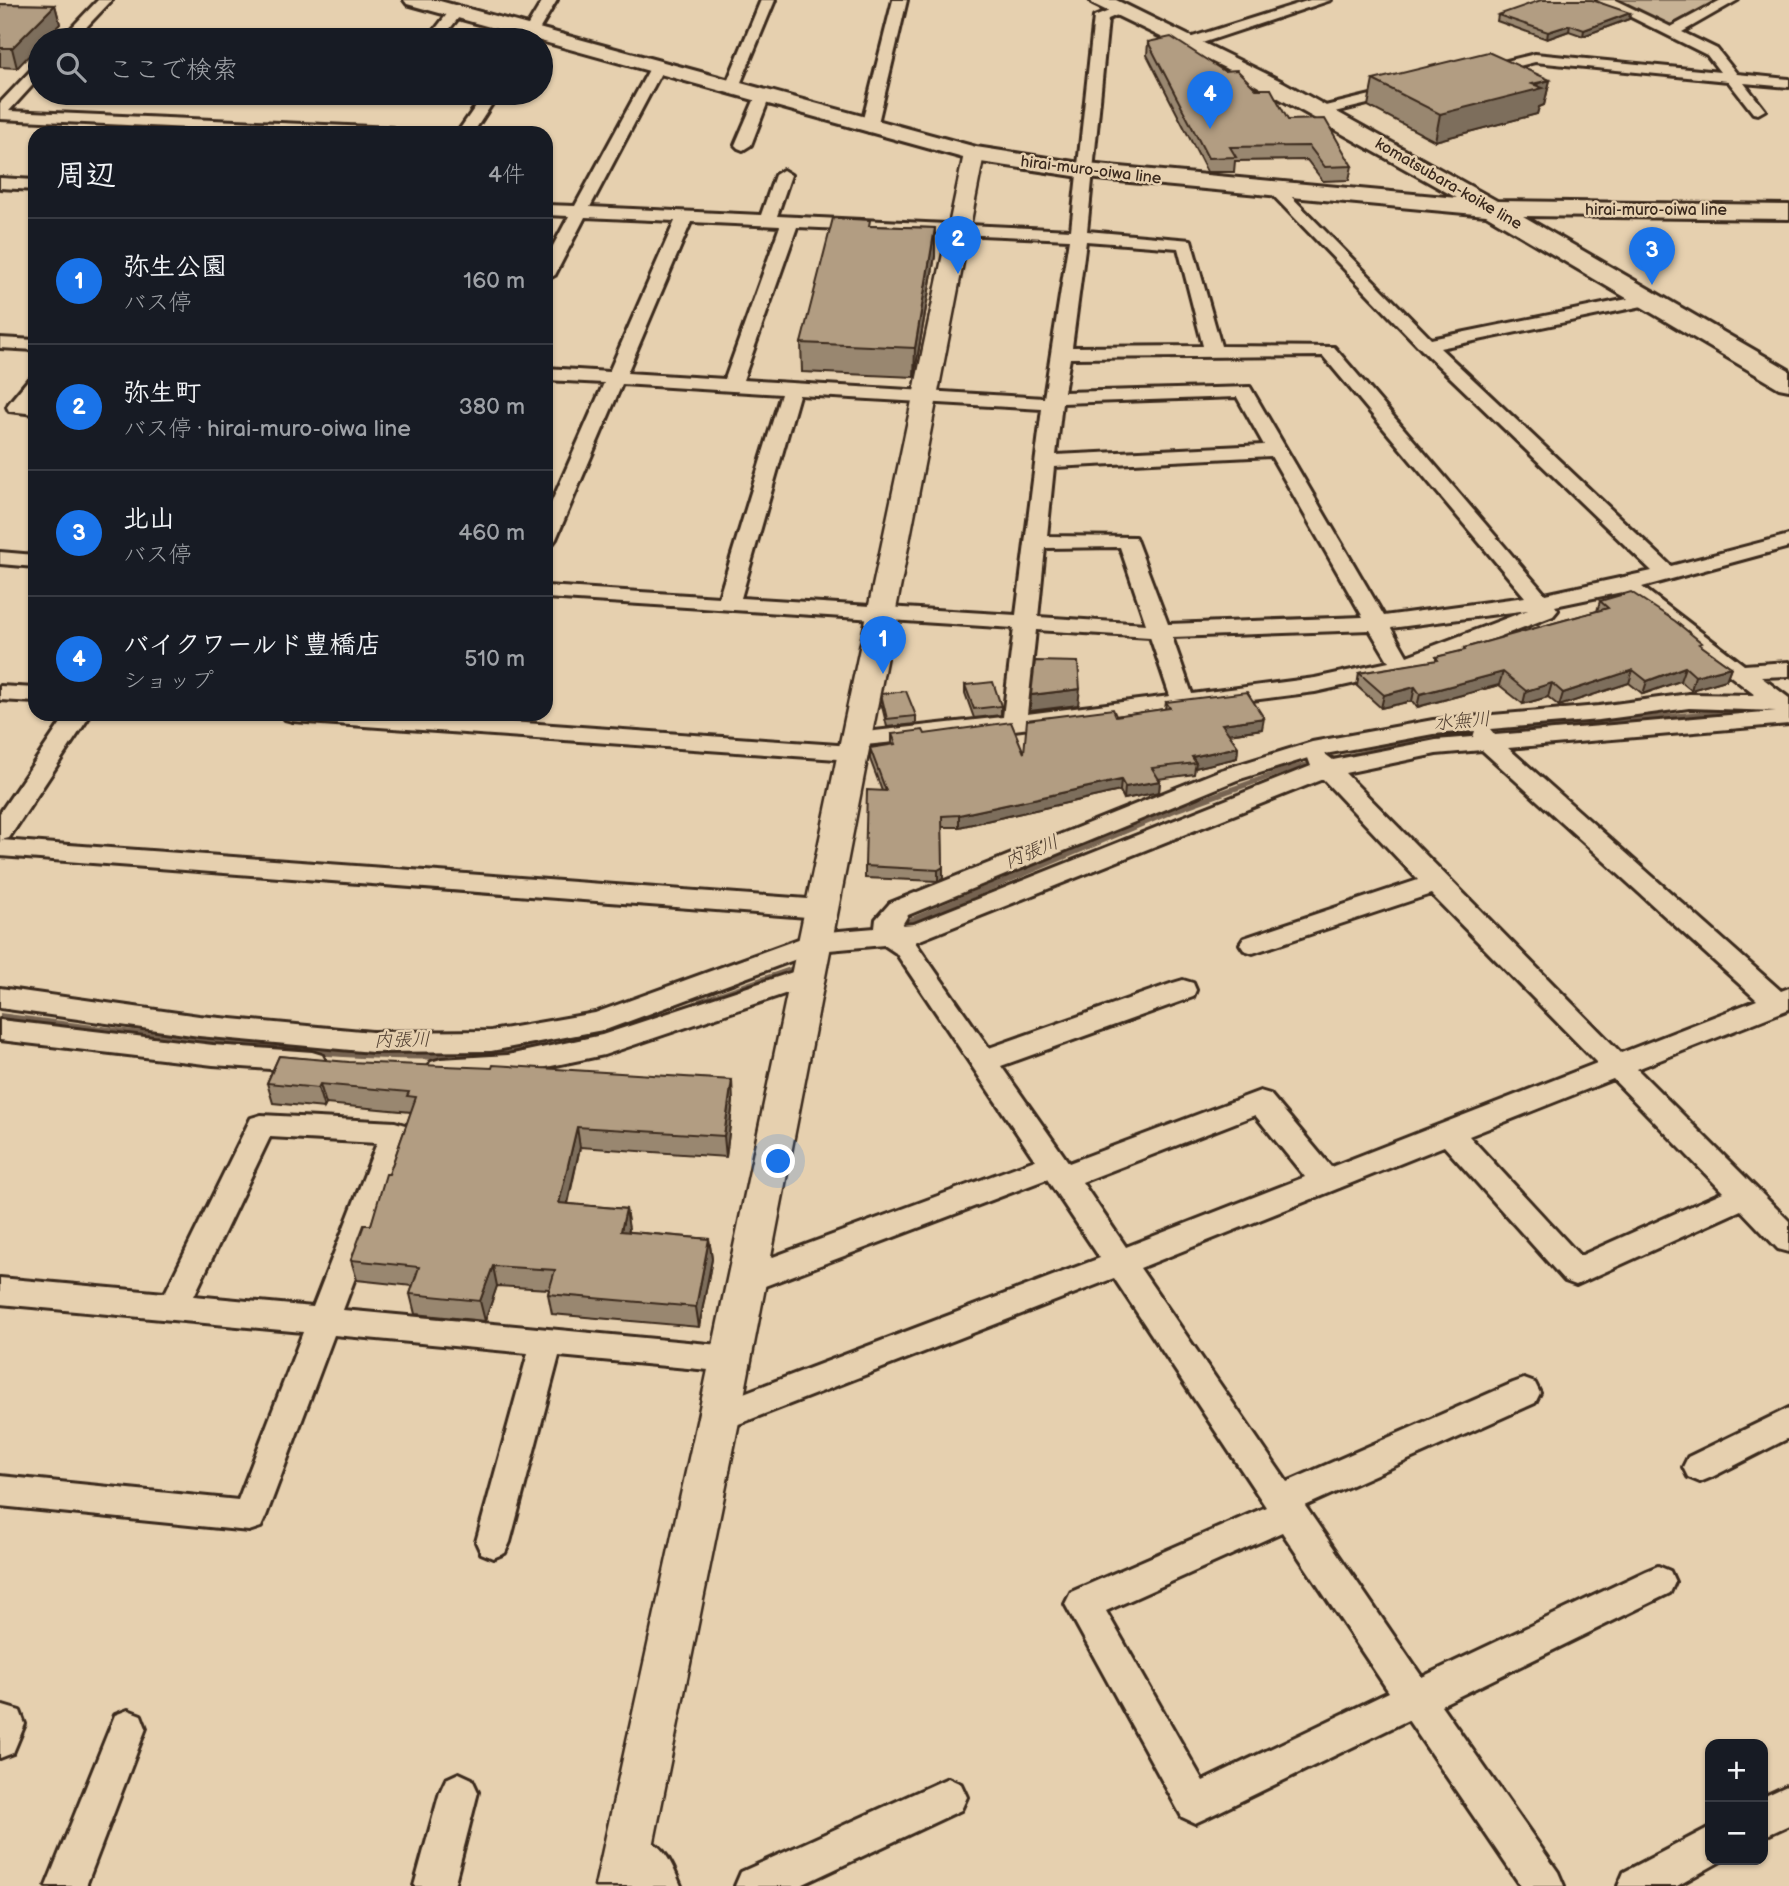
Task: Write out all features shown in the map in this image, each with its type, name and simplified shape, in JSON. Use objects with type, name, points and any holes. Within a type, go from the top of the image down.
[{"type":"main road","name":"hirai-muro-oiwa line","points":[[414,0],[504,28]]},
{"type":"main road","name":"komatsubara-koike line","points":[[1100,0],[1191,42],[1322,111],[1652,299],[1789,382]]},
{"type":"main road","name":"hirai-muro-oiwa line","points":[[553,42],[732,87],[974,154],[1087,171],[1492,208],[1789,212]]},
{"type":"street","points":[[78,28],[105,0]]},
{"type":"street","points":[[533,28],[550,0]]},
{"type":"street","points":[[732,87],[768,0]]},
{"type":"street","points":[[869,127],[900,0]]},
{"type":"street","points":[[1191,42],[1324,0]]},
{"type":"street","points":[[1605,0],[1712,52],[1758,110]]},
{"type":"street","points":[[1671,33],[1731,0]]},
{"type":"street","points":[[1014,723],[1052,401],[1062,353],[1087,171],[1101,17],[1122,10]]},
{"type":"street","points":[[443,28],[456,12]]},
{"type":"street","points":[[1468,75],[1535,58],[1789,83]]},
{"type":"street","points":[[553,262],[656,69]]},
{"type":"street","points":[[0,113],[28,82]]},
{"type":"street","points":[[1322,111],[1415,88]]},
{"type":"street","points":[[743,145],[763,96]]},
{"type":"street","points":[[469,126],[484,105]]},
{"type":"street","points":[[0,113],[255,126]]},
{"type":"street","points":[[620,1886],[719,1417],[974,154]]},
{"type":"street","points":[[766,221],[783,175]]},
{"type":"street","points":[[0,183],[28,185]]},
{"type":"street","points":[[1275,189],[1427,345],[1668,575]]},
{"type":"street","points":[[553,210],[959,229],[1185,244],[1213,352]]},
{"type":"street","points":[[553,523],[685,217]]},
{"type":"street","points":[[732,385],[789,222]]},
{"type":"street","points":[[1427,345],[1652,299]]},
{"type":"street","points":[[0,343],[28,345]]},
{"type":"street","points":[[1062,353],[1328,351],[1544,606]]},
{"type":"street","points":[[553,374],[1052,401],[1243,391],[1402,666]]},
{"type":"street","points":[[728,604],[792,388]]},
{"type":"street","points":[[28,392],[16,407],[28,408]]},
{"type":"street","points":[[1044,462],[1277,450]]},
{"type":"street","points":[[1034,542],[1128,541],[1183,700]]},
{"type":"street","points":[[416,721],[854,746],[1183,700],[1315,685],[1402,666],[1544,606],[1789,541]]},
{"type":"street","points":[[0,558],[28,560]]},
{"type":"street","points":[[1626,585],[1786,708]]},
{"type":"street","points":[[553,592],[1159,631],[1377,623],[1544,606]]},
{"type":"street","points":[[1738,672],[1789,669]]},
{"type":"street","points":[[0,693],[28,695]]},
{"type":"street","points":[[0,998],[199,1026],[372,1042],[491,1041],[598,1022],[815,942],[917,933],[1319,759],[1436,747],[1483,733],[1786,708]]},
{"type":"street","points":[[0,832],[74,721]]},
{"type":"street","points":[[719,1417],[1122,1262],[1783,1000],[1483,733]]},
{"type":"street","points":[[1319,759],[1436,883],[1789,1240]]},
{"type":"street","points":[[0,848],[821,909]]},
{"type":"street","points":[[1254,944],[1436,883]]},
{"type":"street","points":[[888,935],[905,947],[984,1061],[1544,1886]]},
{"type":"street","points":[[421,1070],[508,1065],[604,1045],[808,976]]},
{"type":"street","points":[[984,1061],[1183,990]]},
{"type":"street","points":[[0,1030],[213,1055],[379,1068]]},
{"type":"street","points":[[746,1280],[1260,1102],[1326,1181]]},
{"type":"street","points":[[0,1491],[248,1516],[395,1133],[261,1126],[174,1306]]},
{"type":"street","points":[[1449,1133],[1576,1272],[1745,1195]]},
{"type":"street","points":[[0,1291],[730,1359]]},
{"type":"street","points":[[494,1542],[547,1343]]},
{"type":"street","points":[[1524,1394],[1083,1604],[1195,1804],[1658,1582]]},
{"type":"street","points":[[1700,1467],[1789,1422]]},
{"type":"street","points":[[0,1723],[7,1724],[0,1740]]},
{"type":"street","points":[[66,1886],[128,1728]]},
{"type":"street","points":[[434,1886],[459,1792]]},
{"type":"street","points":[[755,1886],[948,1797]]},
{"type":"street","points":[[1768,1815],[1789,1804]]},
{"type":"street","points":[[629,1849],[654,1868],[661,1886]]},
{"type":"street","points":[[1638,1886],[1705,1849]]},
{"type":"shaded area","points":[[1614,0],[1721,0],[1673,26],[1666,26]]},
{"type":"building","points":[[1541,0],[1592,0],[1630,13],[1584,30],[1570,25],[1548,32],[1498,15]]},
{"type":"building","points":[[0,4],[55,5],[32,28],[28,28],[28,32],[12,48],[0,48]]},
{"type":"building","points":[[1171,37],[1224,71],[1237,70],[1256,89],[1271,89],[1288,120],[1325,119],[1352,166],[1325,167],[1309,146],[1230,147],[1236,157],[1208,158],[1148,42]]},
{"type":"building","points":[[1488,52],[1550,80],[1532,84],[1543,88],[1440,114],[1373,80]]},
{"type":"building","points":[[833,218],[870,220],[869,226],[935,228],[915,348],[801,343]]},
{"type":"building","points":[[1631,592],[1675,621],[1702,643],[1699,644],[1731,667],[1695,676],[1685,667],[1647,681],[1633,670],[1563,693],[1552,683],[1526,691],[1503,672],[1420,694],[1415,687],[1384,695],[1359,673],[1438,660],[1436,657],[1465,650],[1464,648],[1608,608],[1600,601]]},
{"type":"building","points":[[1035,661],[1078,662],[1080,689],[1031,695]]},
{"type":"building","points":[[993,682],[1001,706],[974,709],[965,685]]},
{"type":"building","points":[[906,691],[916,716],[887,719],[881,694]]},
{"type":"building","points":[[1247,692],[1264,718],[1222,724],[1238,747],[1192,757],[1196,763],[1152,768],[1160,781],[1125,787],[1121,780],[959,815],[942,816],[943,867],[938,870],[865,866],[867,790],[886,791],[870,748],[896,744],[892,734],[923,730],[925,734],[1011,722],[1024,753],[1027,720],[1113,709],[1116,716],[1170,708],[1166,702]]},
{"type":"building","points":[[279,1056],[349,1062],[492,1068],[493,1065],[732,1080],[724,1136],[577,1127],[559,1203],[626,1209],[621,1231],[709,1239],[696,1307],[548,1294],[555,1270],[493,1266],[480,1301],[410,1294],[419,1267],[351,1260],[364,1225],[371,1225],[386,1174],[389,1174],[416,1097],[407,1096],[409,1092],[320,1084],[318,1088],[267,1083]]},
{"type":"waterway","name":"水無川","points":[[903,924],[1172,811],[1290,769],[1414,742],[1509,730],[1764,709]]},
{"type":"waterway","name":"内張川","points":[[702,1002],[793,969]]},
{"type":"waterway","name":"内張川","points":[[0,1017],[237,1045],[407,1057],[509,1053],[543,1048]]},
{"type":"place","name":"バイクワールド豊橋店","points":[[1210,129]]},
{"type":"place","name":"弥生町","points":[[958,274]]},
{"type":"place","name":"北山","points":[[1652,285]]},
{"type":"place","name":"弥生公園","points":[[883,674]]}]
